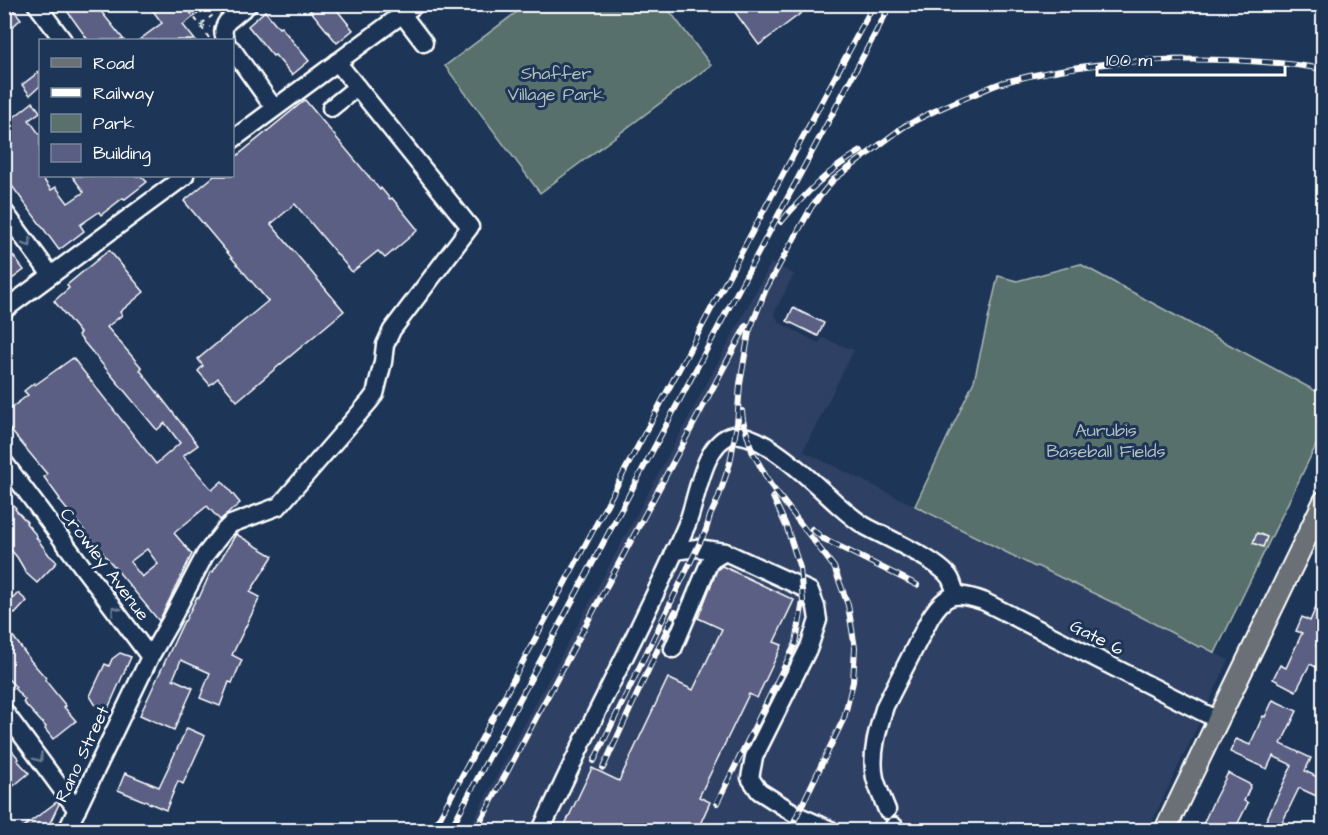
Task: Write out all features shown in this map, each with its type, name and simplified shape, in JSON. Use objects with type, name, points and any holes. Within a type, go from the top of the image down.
[{"type":"main road","points":[[1165,831],[1323,501]]},
{"type":"street","points":[[36,4],[62,39]]},
{"type":"street","points":[[217,34],[227,22],[249,4]]},
{"type":"street","points":[[234,138],[409,9],[423,43]]},
{"type":"street","points":[[234,52],[274,108]]},
{"type":"street","points":[[150,657],[206,555],[224,531],[231,524],[279,506],[369,402],[375,393],[385,345],[392,330],[470,227],[337,62]]},
{"type":"street","points":[[331,108],[357,87]]},
{"type":"street","points":[[4,310],[167,181]]},
{"type":"street","points":[[4,211],[51,275]]},
{"type":"street","points":[[541,831],[631,646],[688,521],[708,460],[719,442],[735,435],[748,437],[783,457],[863,525],[936,565],[950,578],[957,595],[944,601],[930,618],[881,717],[874,760],[875,777],[892,822]]},
{"type":"street","name":"Crowley Avenue","points":[[4,462],[150,657]]},
{"type":"street","points":[[674,550],[697,548],[725,552],[810,591],[818,620],[809,646],[754,757],[750,778],[759,791],[797,815],[831,831]]},
{"type":"street","points":[[673,649],[710,561],[725,552]]},
{"type":"street","name":"Gate 6","points":[[957,595],[982,601],[1218,720]]},
{"type":"street","name":"Rano Street","points":[[67,831],[150,657]]},
{"type":"street","points":[[4,711],[77,810]]},
{"type":"path","points":[[184,4],[200,26],[217,34]]},
{"type":"path","points":[[200,26],[217,34]]},
{"type":"shaded area","points":[[771,263],[794,274],[774,313],[780,323],[819,343],[822,338],[854,350],[803,451],[1229,660],[1148,830],[468,830]]},
{"type":"green space","name":"Shaffer Village Park","points":[[526,5],[665,5],[711,65],[540,193],[445,66]]},
{"type":"green space","name":"Aurubis Baseball Fields","points":[[1080,264],[1323,395],[1323,431],[1215,653],[1035,567],[915,506],[974,381],[998,276],[1017,281]]},
{"type":"building","points":[[62,4],[95,4],[123,39],[87,39]]},
{"type":"building","points":[[148,4],[210,4],[183,25],[194,39],[140,39],[162,23]]},
{"type":"building","points":[[305,4],[344,4],[337,10],[353,30],[337,43]]},
{"type":"building","points":[[729,4],[813,4],[759,45]]},
{"type":"building","points":[[10,6],[21,19],[11,28],[4,20],[4,11]]},
{"type":"building","points":[[265,11],[309,61],[292,75],[248,26]]},
{"type":"building","points":[[39,72],[39,87],[30,95],[22,85]]},
{"type":"building","points":[[305,100],[380,190],[381,188],[390,199],[392,198],[418,230],[385,258],[378,251],[352,272],[295,204],[271,224],[344,311],[237,401],[218,378],[210,385],[198,371],[203,366],[198,359],[268,301],[184,201],[213,177],[234,177],[234,158]]},
{"type":"building","points":[[33,102],[39,113],[29,120],[39,134],[39,177],[42,177],[51,190],[56,187],[68,203],[84,192],[73,177],[142,177],[147,182],[101,215],[99,212],[80,225],[84,231],[59,250],[4,175],[4,125]]},
{"type":"building","points":[[4,244],[24,270],[4,285]]},
{"type":"building","points":[[109,250],[144,292],[120,312],[122,315],[107,327],[142,368],[140,370],[198,445],[183,456],[212,490],[222,481],[240,503],[220,520],[207,506],[174,533],[192,554],[159,621],[59,500],[44,477],[47,474],[4,422],[4,400],[11,408],[28,395],[24,391],[73,358],[156,464],[180,443],[165,423],[157,430],[78,335],[80,333],[54,301],[69,288],[67,285]],"holes":[[[147,549],[158,564],[142,577],[130,562]]]},
{"type":"building","points":[[793,308],[824,323],[818,336],[787,321]]},
{"type":"building","points":[[4,496],[27,522],[49,555],[57,562],[37,583],[27,574],[17,557],[4,542]]},
{"type":"building","points":[[1257,533],[1267,537],[1263,547],[1253,543]]},
{"type":"building","points":[[236,534],[273,556],[250,592],[260,597],[232,655],[242,660],[232,683],[229,682],[220,706],[200,698],[210,673],[181,660],[173,679],[193,688],[174,730],[140,715],[184,621],[197,597],[199,598],[211,571],[213,572]]},
{"type":"building","points":[[722,566],[794,600],[774,642],[782,645],[757,698],[749,694],[699,797],[710,802],[697,831],[562,831],[592,768],[619,781],[668,678],[693,690],[722,629],[698,618],[717,570]]},
{"type":"building","points":[[1323,591],[1323,630],[1316,646],[1323,650],[1316,667],[1310,664],[1296,691],[1273,679],[1280,665],[1286,668],[1302,633],[1296,631],[1302,617],[1310,621]]},
{"type":"building","points":[[18,593],[27,601],[15,614],[6,606]]},
{"type":"building","points":[[4,624],[76,721],[53,739],[45,729],[46,727],[23,702],[25,700],[14,688],[16,687],[4,675]]},
{"type":"building","points":[[120,653],[131,657],[106,713],[98,709],[90,696],[105,664],[109,666],[112,659]]},
{"type":"building","points":[[1273,700],[1297,711],[1281,744],[1311,758],[1305,771],[1323,780],[1323,799],[1299,788],[1278,831],[1264,825],[1292,765],[1273,756],[1267,769],[1230,752],[1236,739],[1250,745]]},
{"type":"building","points":[[187,728],[205,736],[183,784],[178,781],[166,810],[118,790],[125,773],[159,787]]},
{"type":"building","points":[[4,741],[29,773],[4,794]]},
{"type":"building","points":[[1228,773],[1251,785],[1244,801],[1248,803],[1234,831],[1200,831],[1213,802]]},
{"type":"building","points":[[58,801],[59,804],[46,831],[18,831]]},
{"type":"railway","points":[[433,830],[874,4]]},
{"type":"railway","points":[[450,830],[891,4]]},
{"type":"railway","points":[[900,129],[937,110],[1005,82],[1071,68],[1140,61],[1210,60],[1278,63],[1324,69]]},
{"type":"railway","points":[[594,761],[706,530],[718,499],[730,463],[749,332],[766,289],[812,206],[833,180],[906,125]]},
{"type":"railway","points":[[781,222],[818,183],[861,151]]},
{"type":"railway","points":[[476,830],[746,326]]},
{"type":"railway","points":[[742,411],[752,451],[770,484],[834,567],[848,605],[855,648],[853,682],[844,718],[790,830]]},
{"type":"railway","points":[[717,803],[796,643],[803,601],[800,568],[787,528],[773,497]]},
{"type":"railway","points":[[812,529],[822,538],[917,585]]},
{"type":"railway","points":[[603,768],[675,612]]}]
